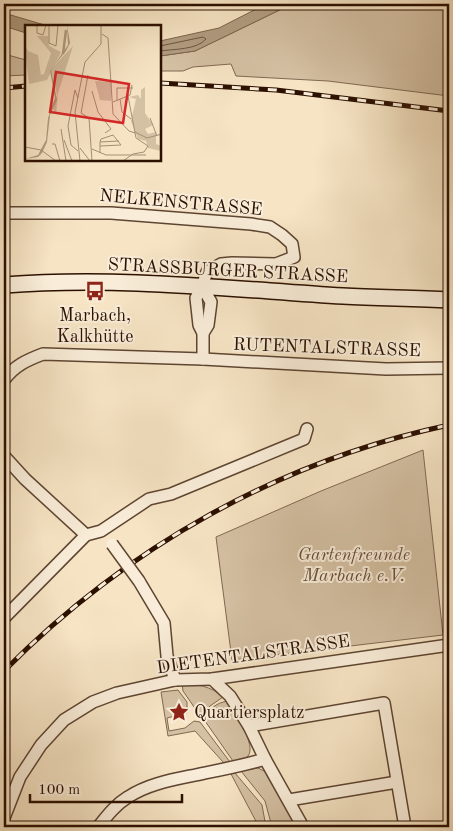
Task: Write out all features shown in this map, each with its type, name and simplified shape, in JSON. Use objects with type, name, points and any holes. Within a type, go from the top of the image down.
[{"type":"main road","name":"STRASSBURGER STRASSE","points":[[4,285],[57,282],[142,282],[344,296],[449,300]]},
{"type":"street","name":"NELKENSTRASSE","points":[[4,213],[111,212],[251,224],[270,227],[292,244],[294,256],[276,264],[232,262],[221,264],[207,272],[202,286]]},
{"type":"street","points":[[202,286],[196,298],[199,325],[203,333],[203,359]]},
{"type":"street","name":"RUTENTALSTRASSE","points":[[4,380],[8,373],[24,361],[43,354],[203,359],[386,369],[449,368]]},
{"type":"street","points":[[4,618],[86,535],[101,531],[149,499],[171,494],[304,439],[307,429]]},
{"type":"street","points":[[4,456],[25,480],[86,535]]},
{"type":"street","points":[[101,531],[139,581],[164,623],[167,656],[175,680]]},
{"type":"street","name":"DIETENTALSTRASSE","points":[[4,818],[20,777],[41,745],[64,720],[93,702],[117,694],[175,680],[212,679],[449,646]]},
{"type":"street","points":[[212,679],[230,696],[249,726],[303,827]]},
{"type":"street","points":[[249,726],[384,703],[405,827]]},
{"type":"street","points":[[98,827],[126,797],[143,788],[166,780],[236,767],[265,759]]},
{"type":"street","points":[[289,800],[397,782]]},
{"type":"green space","points":[[292,4],[449,4],[449,96],[328,81],[236,76],[231,64],[193,67],[183,71],[161,71],[161,56],[195,51]]},
{"type":"green space","points":[[4,54],[25,60],[25,75],[4,76]]},
{"type":"green space","name":"Gartenfreunde Marbach e.V.","points":[[423,450],[443,635],[232,660],[216,537],[321,491]]},
{"type":"green space","points":[[182,684],[204,686],[214,690],[223,697],[210,706],[201,717],[183,691]]},
{"type":"green space","points":[[178,690],[187,702],[187,713],[167,718],[169,731],[185,728],[194,721],[200,722],[230,762],[224,763],[195,731],[168,736],[161,692]]},
{"type":"green space","points":[[228,701],[250,744],[248,756],[241,760],[233,761],[205,721],[213,707]]},
{"type":"green space","points":[[258,768],[266,772],[292,817],[294,827],[272,827],[265,801],[241,771]]},
{"type":"green space","points":[[235,773],[262,805],[266,827],[259,827],[231,774]]},
{"type":"water","points":[[266,4],[292,4],[195,51],[161,56],[161,41],[219,28]]},
{"type":"water","points":[[4,13],[45,25],[25,25],[25,33],[4,26]]},
{"type":"railway","points":[[161,83],[276,90],[449,111]]},
{"type":"railway","points":[[4,88],[25,86]]},
{"type":"railway","points":[[4,671],[51,627],[101,586],[154,549],[208,515],[266,486],[325,461],[386,441],[449,425]]},
{"type":"place","name":"Marbach, Kalkhütte","points":[[95,291]]},
{"type":"place","name":"Quartiersplatz","points":[[179,712]]}]
